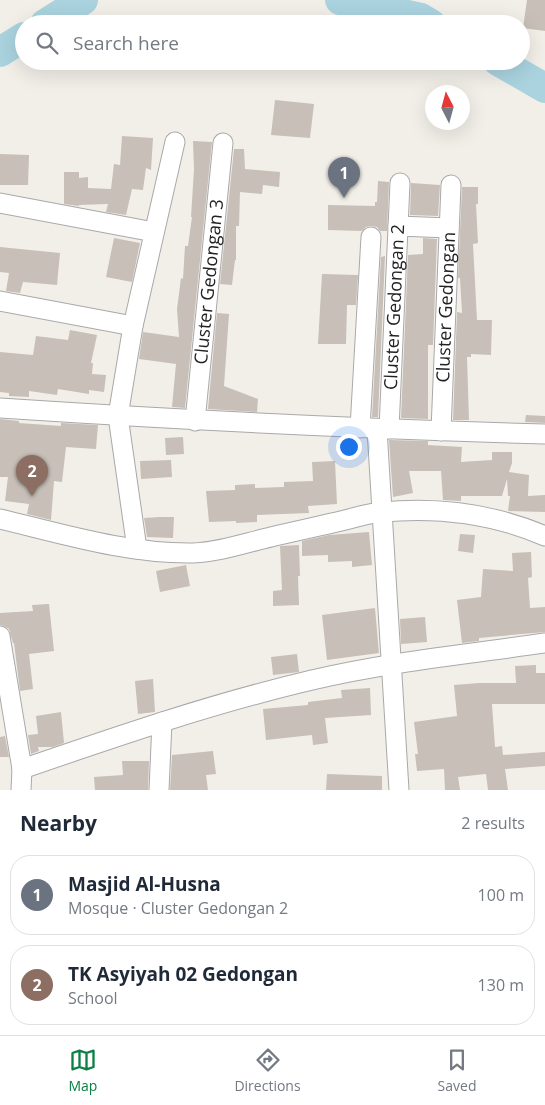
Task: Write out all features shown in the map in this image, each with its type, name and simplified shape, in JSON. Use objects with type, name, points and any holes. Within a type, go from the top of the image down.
[{"type":"street","points":[[137,549],[118,416],[133,326],[175,142]]},
{"type":"street","name":"Cluster Gedongan 3","points":[[195,421],[223,143]]},
{"type":"street","name":"Cluster Gedongan 2","points":[[375,429],[398,226],[400,183]]},
{"type":"street","name":"Cluster Gedongan","points":[[441,431],[450,185]]},
{"type":"street","points":[[0,203],[154,232]]},
{"type":"street","points":[[398,226],[449,228]]},
{"type":"street","points":[[371,238],[375,429],[399,790]]},
{"type":"street","points":[[0,301],[133,326]]},
{"type":"street","points":[[0,408],[195,421],[545,434]]},
{"type":"street","points":[[0,519],[108,545],[163,552],[195,553],[228,549],[267,538],[381,512],[436,511],[463,513],[491,518],[545,536]]},
{"type":"street","points":[[0,636],[22,769],[21,790]]},
{"type":"street","points":[[22,769],[240,698],[313,680],[392,665],[545,643]]},
{"type":"street","points":[[159,790],[162,722]]},
{"type":"building","points":[[527,0],[545,0],[545,31],[530,29],[530,15],[525,15]]},
{"type":"building","points":[[275,100],[314,104],[310,138],[271,135]]},
{"type":"building","points":[[122,136],[153,138],[151,170],[146,168],[143,190],[132,189],[126,215],[106,212],[108,204],[79,206],[64,204],[64,172],[79,172],[79,178],[88,177],[88,188],[111,189],[114,164],[120,165]]},
{"type":"building","points":[[193,141],[212,142],[185,408],[172,407],[176,364],[139,359],[143,332],[179,337],[177,309],[181,278],[183,279],[185,246],[188,246],[192,217]]},
{"type":"building","points":[[234,149],[244,149],[245,169],[280,172],[279,187],[263,185],[262,194],[240,192],[239,226],[236,226],[236,260],[232,285],[220,284]]},
{"type":"building","points":[[0,154],[29,155],[28,185],[0,185]]},
{"type":"building","points":[[378,181],[389,182],[387,231],[380,231],[377,227],[371,226],[366,227],[362,231],[328,230],[328,205],[375,206],[375,202],[377,202]]},
{"type":"building","points":[[411,183],[440,185],[438,216],[410,215]]},
{"type":"building","points":[[462,187],[478,187],[478,204],[476,204],[478,243],[473,244],[477,320],[492,320],[491,355],[471,354],[471,357],[467,357],[469,420],[453,420],[457,312],[462,313],[460,278],[458,278]]},
{"type":"building","points":[[114,238],[140,243],[132,282],[106,277]]},
{"type":"building","points":[[423,238],[437,239],[433,345],[428,345],[428,419],[401,418],[408,255],[423,254]]},
{"type":"building","points":[[0,247],[60,253],[57,285],[23,282],[20,293],[6,291],[9,273],[0,272]]},
{"type":"building","points":[[385,256],[378,417],[372,417],[381,257]]},
{"type":"building","points":[[322,274],[358,275],[356,305],[347,305],[346,344],[318,344]]},
{"type":"building","points":[[217,313],[229,314],[224,386],[258,399],[257,412],[208,409]]},
{"type":"building","points":[[70,330],[97,335],[91,363],[93,363],[92,374],[106,375],[104,392],[89,390],[89,394],[58,389],[57,395],[29,391],[29,397],[9,396],[9,393],[0,392],[0,352],[33,355],[36,336],[68,340]]},
{"type":"building","points":[[526,415],[545,416],[545,423],[525,422]]},
{"type":"building","points":[[0,419],[19,421],[19,423],[61,426],[61,423],[98,425],[96,449],[66,447],[62,482],[54,481],[51,520],[27,514],[29,504],[5,501],[8,477],[0,477]]},
{"type":"building","points":[[183,437],[184,454],[166,455],[165,438]]},
{"type":"building","points":[[389,440],[428,441],[428,445],[462,447],[461,462],[492,460],[492,452],[512,452],[512,463],[509,472],[529,475],[528,496],[545,495],[545,512],[508,511],[510,496],[508,496],[507,479],[502,496],[461,496],[461,501],[443,500],[441,471],[409,471],[413,493],[393,497]]},
{"type":"building","points":[[171,460],[172,477],[141,479],[140,461]]},
{"type":"building","points":[[335,461],[337,504],[308,506],[309,513],[257,515],[257,522],[209,522],[206,491],[235,490],[235,485],[255,484],[255,488],[284,487],[284,482],[313,481],[312,462]]},
{"type":"building","points":[[174,517],[173,538],[147,537],[144,518]]},
{"type":"building","points":[[369,532],[372,565],[352,567],[352,561],[328,562],[328,555],[302,556],[302,541],[329,535]]},
{"type":"building","points":[[460,534],[475,535],[473,553],[458,551]]},
{"type":"building","points":[[299,545],[299,605],[273,606],[273,591],[282,590],[280,546]]},
{"type":"building","points":[[531,552],[532,577],[528,578],[530,608],[545,607],[545,632],[479,638],[479,641],[462,643],[457,600],[481,597],[483,569],[513,571],[512,553]]},
{"type":"building","points":[[186,565],[190,586],[160,592],[156,571]]},
{"type":"building","points":[[49,604],[54,651],[29,654],[33,689],[20,691],[14,643],[9,629],[0,625],[0,613],[33,611],[32,605]]},
{"type":"building","points":[[375,608],[379,653],[327,660],[322,615]]},
{"type":"building","points":[[425,617],[427,642],[401,644],[400,619]]},
{"type":"building","points":[[297,654],[299,672],[273,675],[271,657]]},
{"type":"building","points":[[536,665],[536,673],[545,673],[545,704],[492,704],[495,747],[502,746],[503,755],[545,752],[545,766],[505,769],[508,790],[488,790],[486,774],[458,777],[460,790],[445,790],[444,769],[417,771],[415,754],[418,754],[414,722],[457,716],[454,685],[516,683],[515,666]]},
{"type":"building","points":[[153,679],[155,712],[138,714],[135,681]]},
{"type":"building","points":[[370,688],[371,715],[325,718],[328,743],[313,745],[312,735],[266,740],[263,709],[308,705],[308,702],[342,698],[341,690]]},
{"type":"building","points":[[61,712],[64,743],[53,747],[38,747],[39,751],[31,754],[28,735],[38,734],[36,716]]},
{"type":"building","points":[[5,736],[9,757],[0,757],[0,737]]},
{"type":"building","points":[[213,751],[216,774],[206,775],[208,790],[170,790],[172,755]]},
{"type":"building","points":[[122,761],[149,761],[148,790],[95,790],[94,777],[123,775]]},
{"type":"building","points":[[327,774],[382,776],[382,790],[326,790]]},
{"type":"waterway","points":[[59,15],[83,0]]},
{"type":"waterway","points":[[340,0],[408,15]]},
{"type":"waterway","points":[[0,52],[15,43]]},
{"type":"waterway","points":[[514,70],[545,88]]},
{"type":"place","name":"Masjid Al-Husna","points":[[344,198]]},
{"type":"place","name":"TK Asyiyah 02 Gedongan","points":[[32,496]]}]
